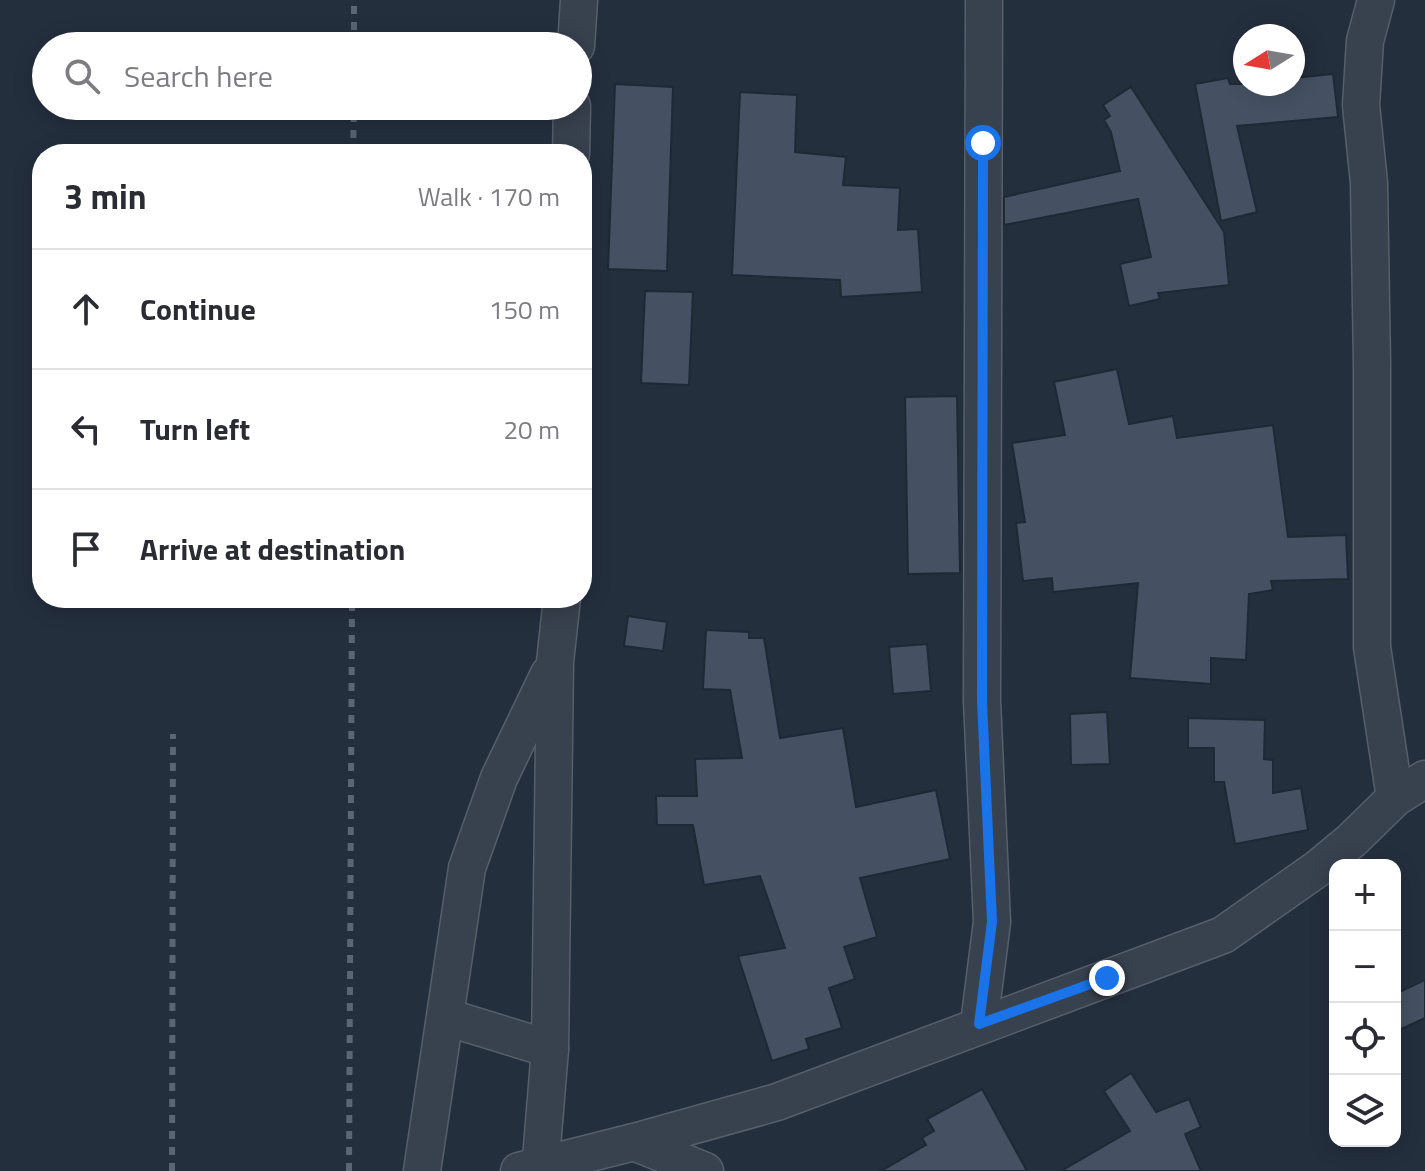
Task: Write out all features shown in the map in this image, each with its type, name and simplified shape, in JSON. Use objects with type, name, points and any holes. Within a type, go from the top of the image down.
[{"type":"street","points":[[577,32],[579,0]]},
{"type":"street","points":[[979,1024],[992,922],[982,701],[984,0]]},
{"type":"street","points":[[561,608],[555,662],[550,1049],[534,1169],[777,1102],[1223,935],[1317,869],[1410,788],[1372,647],[1369,183],[1361,105],[1365,41],[1376,0]]},
{"type":"street","points":[[571,144],[572,120]]},
{"type":"street","points":[[422,1171],[467,868],[499,778],[555,662]]},
{"type":"street","points":[[446,1017],[550,1049]]},
{"type":"street","points":[[634,1142],[705,1171]]},
{"type":"building","points":[[1333,74],[1338,117],[1237,126],[1257,212],[1221,221],[1195,84],[1228,78],[1233,84],[1233,96],[1305,96],[1305,77]]},
{"type":"building","points":[[615,84],[673,87],[667,271],[608,269]]},
{"type":"building","points":[[1131,87],[1224,232],[1229,285],[1158,293],[1160,299],[1129,306],[1120,264],[1151,257],[1138,199],[1004,225],[1004,197],[1120,171],[1111,132],[1104,120],[1110,116],[1103,105]]},
{"type":"building","points":[[740,92],[797,95],[795,152],[846,157],[843,185],[900,188],[898,230],[918,229],[922,292],[841,297],[840,280],[732,275]]},
{"type":"building","points":[[645,291],[693,292],[689,385],[641,383]]},
{"type":"building","points":[[1117,369],[1129,424],[1173,416],[1177,438],[1273,425],[1288,537],[1346,535],[1348,579],[1271,581],[1273,590],[1249,594],[1246,660],[1211,658],[1211,684],[1130,678],[1138,583],[1053,592],[1052,578],[1023,581],[1016,523],[1025,522],[1012,443],[1065,435],[1054,382]]},
{"type":"building","points":[[957,396],[960,573],[908,574],[905,397]]},
{"type":"building","points":[[628,616],[667,622],[663,651],[624,646]]},
{"type":"building","points":[[706,630],[749,632],[749,638],[764,638],[780,738],[843,728],[856,807],[936,790],[950,859],[860,878],[877,937],[844,947],[855,979],[829,988],[842,1028],[806,1039],[809,1049],[772,1061],[738,956],[785,948],[760,876],[704,885],[693,825],[657,825],[656,796],[697,796],[695,759],[742,758],[730,690],[703,689]]},
{"type":"building","points":[[927,644],[931,691],[893,694],[889,647]]},
{"type":"building","points":[[1107,712],[1110,764],[1071,765],[1070,714]]},
{"type":"building","points":[[1188,718],[1265,720],[1264,759],[1273,760],[1273,793],[1301,788],[1308,830],[1235,844],[1224,782],[1214,782],[1214,748],[1188,748]]},
{"type":"building","points":[[1425,980],[1425,1018],[1401,1029],[1401,1003],[1401,991]]},
{"type":"building","points":[[1131,1073],[1156,1112],[1189,1099],[1201,1127],[1185,1134],[1201,1171],[1061,1171],[1130,1131],[1104,1091]]},
{"type":"building","points":[[982,1089],[1027,1171],[881,1171],[926,1145],[922,1138],[934,1131],[927,1119]]},
{"type":"railway","points":[[354,0],[354,32]]},
{"type":"railway","points":[[353,144],[354,120]]},
{"type":"railway","points":[[349,1171],[352,608]]},
{"type":"railway","points":[[172,1171],[173,734]]},
{"type":"route","points":[[983,143],[982,701],[992,922],[979,1024],[1107,978]]}]
